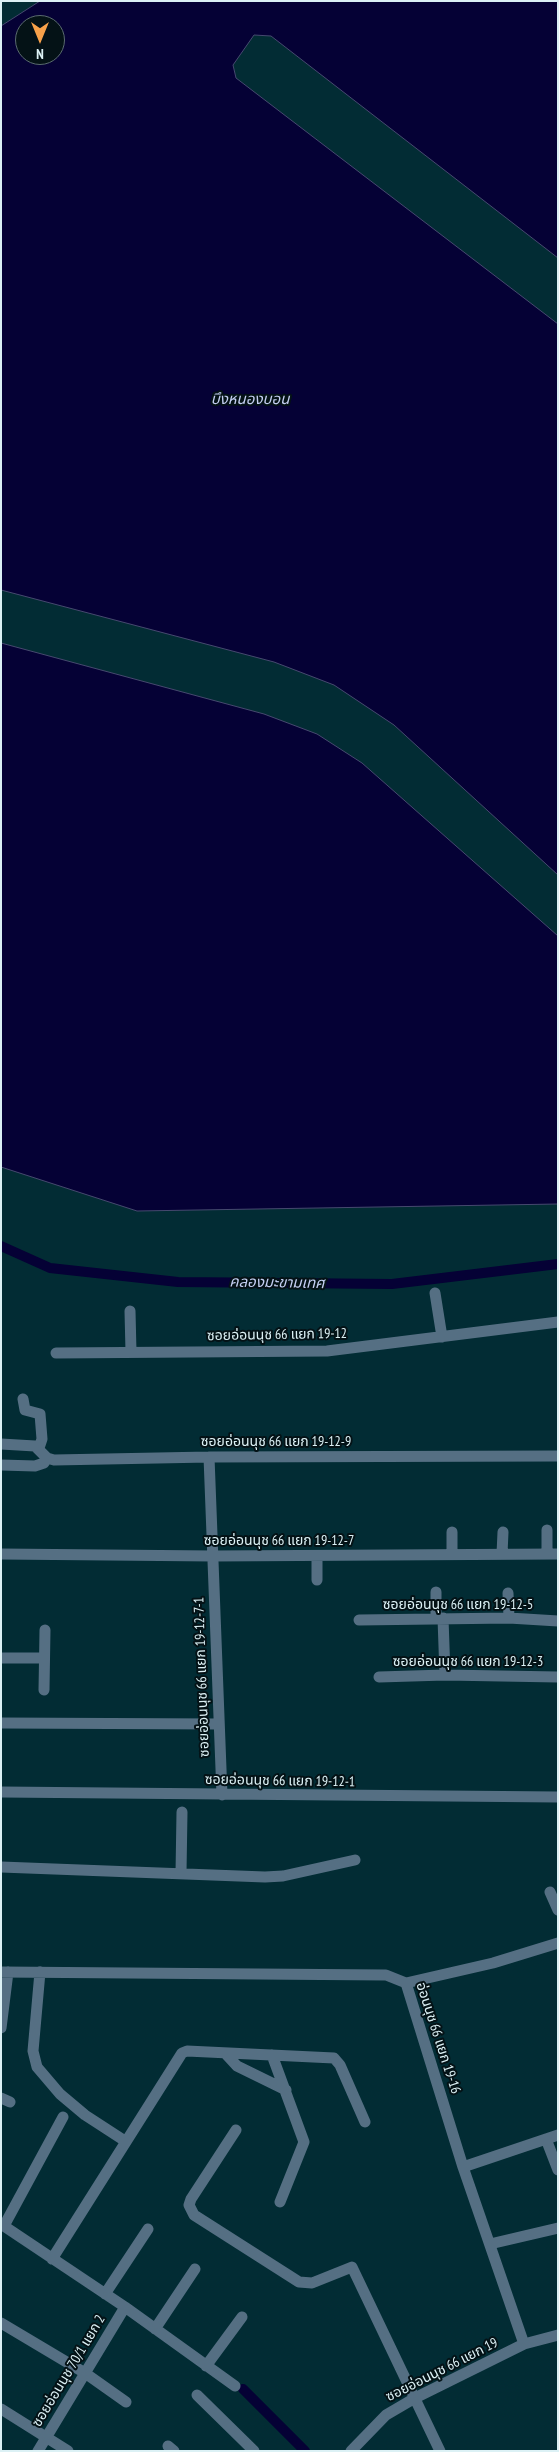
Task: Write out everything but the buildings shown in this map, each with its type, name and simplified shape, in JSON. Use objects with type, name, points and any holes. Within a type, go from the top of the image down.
[{"type":"street","points":[[436,1293],[442,1337]]},
{"type":"street","points":[[130,1311],[131,1352]]},
{"type":"street","name":"ซอยอ่อนนุช 66 แยก 19-12","points":[[56,1353],[327,1351],[558,1322]]},
{"type":"street","points":[[23,1399],[25,1410],[40,1414],[42,1439],[39,1448]]},
{"type":"street","points":[[1,1444],[30,1445],[39,1448],[47,1458],[44,1463],[36,1466],[1,1465]]},
{"type":"street","name":"ซอยอ่อนนุช 66 แยก 19-12-9","points":[[47,1458],[54,1460],[208,1457],[558,1456]]},
{"type":"street","name":"ซอยอ่อนนุช 66 แยก 19-12-7-1","points":[[208,1457],[222,1796]]},
{"type":"street","points":[[547,1530],[552,1554]]},
{"type":"street","points":[[452,1532],[452,1554]]},
{"type":"street","points":[[502,1554],[503,1532]]},
{"type":"street","name":"ซอยอ่อนนุช 66 แยก 19-12-7","points":[[1,1554],[213,1556],[552,1554]]},
{"type":"street","points":[[317,1556],[317,1580]]},
{"type":"street","points":[[436,1592],[445,1675]]},
{"type":"street","points":[[508,1593],[509,1618]]},
{"type":"street","name":"ซอยอ่อนนุช 66 แยก 19-12-5","points":[[359,1620],[509,1618],[558,1621]]},
{"type":"street","points":[[44,1690],[45,1630]]},
{"type":"street","points":[[1,1658],[44,1658]]},
{"type":"street","name":"ซอยอ่อนนุช 66 แยก 19-12-3","points":[[379,1677],[445,1675],[558,1677]]},
{"type":"street","points":[[1,1723],[219,1724]]},
{"type":"street","name":"ซอยอ่อนนุช 66 แยก 19-12-1","points":[[1,1792],[222,1796],[558,1797]]},
{"type":"street","points":[[181,1873],[182,1812]]},
{"type":"street","points":[[1,1867],[265,1877],[282,1876],[355,1860]]},
{"type":"street","points":[[550,1892],[558,1910]]},
{"type":"street","points":[[406,1983],[493,1963],[558,1943]]},
{"type":"street","points":[[1,2028],[4,1972]]},
{"type":"street","name":"อ่อนนุช 66 แยก 19-16","points":[[4,1972],[386,1975],[406,1983],[463,2167],[524,2344]]},
{"type":"street","points":[[40,1972],[34,2051],[37,2068],[60,2094],[85,2115],[125,2141]]},
{"type":"street","points":[[52,2259],[178,2057],[187,2051],[338,2060],[365,2122]]},
{"type":"street","points":[[225,2053],[237,2066],[286,2090]]},
{"type":"street","points":[[272,2055],[304,2142],[280,2202]]},
{"type":"street","points":[[63,2117],[2,2225],[125,2307],[235,2386]]},
{"type":"street","points":[[236,2130],[191,2199],[189,2204],[194,2215],[299,2282],[312,2282],[352,2267],[440,2451]]},
{"type":"street","points":[[463,2167],[558,2135]]},
{"type":"street","points":[[546,2139],[558,2170]]},
{"type":"street","points":[[105,2294],[148,2228]]},
{"type":"street","points":[[490,2244],[558,2228]]},
{"type":"street","points":[[155,2329],[195,2269]]},
{"type":"street","name":"ซอยอ่อนนุช 70/1 แยก 2","points":[[38,2451],[125,2307]]},
{"type":"street","points":[[206,2366],[242,2317]]},
{"type":"street","points":[[1,2323],[84,2373],[126,2402]]},
{"type":"street","name":"ซอยอ่อนนุช 66 แยก 19","points":[[351,2451],[386,2416],[415,2398],[524,2344],[558,2335]]},
{"type":"street","points":[[197,2395],[254,2451]]},
{"type":"street","points":[[1,2410],[68,2451]]},
{"type":"water","name":"บึงหนองบอน","points":[[40,1],[558,1],[558,258],[271,36],[254,35],[233,65],[236,78],[558,324],[558,875],[394,725],[334,685],[274,662],[1,590],[1,26],[15,17],[15,65],[65,65],[65,15],[18,15]]},
{"type":"water","points":[[1,643],[264,714],[317,734],[362,763],[558,936],[558,1204],[137,1211],[1,1167]]},
{"type":"waterway","name":"คลองมะขามเทศ","points":[[1,1246],[50,1268],[178,1282],[392,1284],[558,1264]]},
{"type":"waterway","points":[[243,2389],[305,2451]]}]
